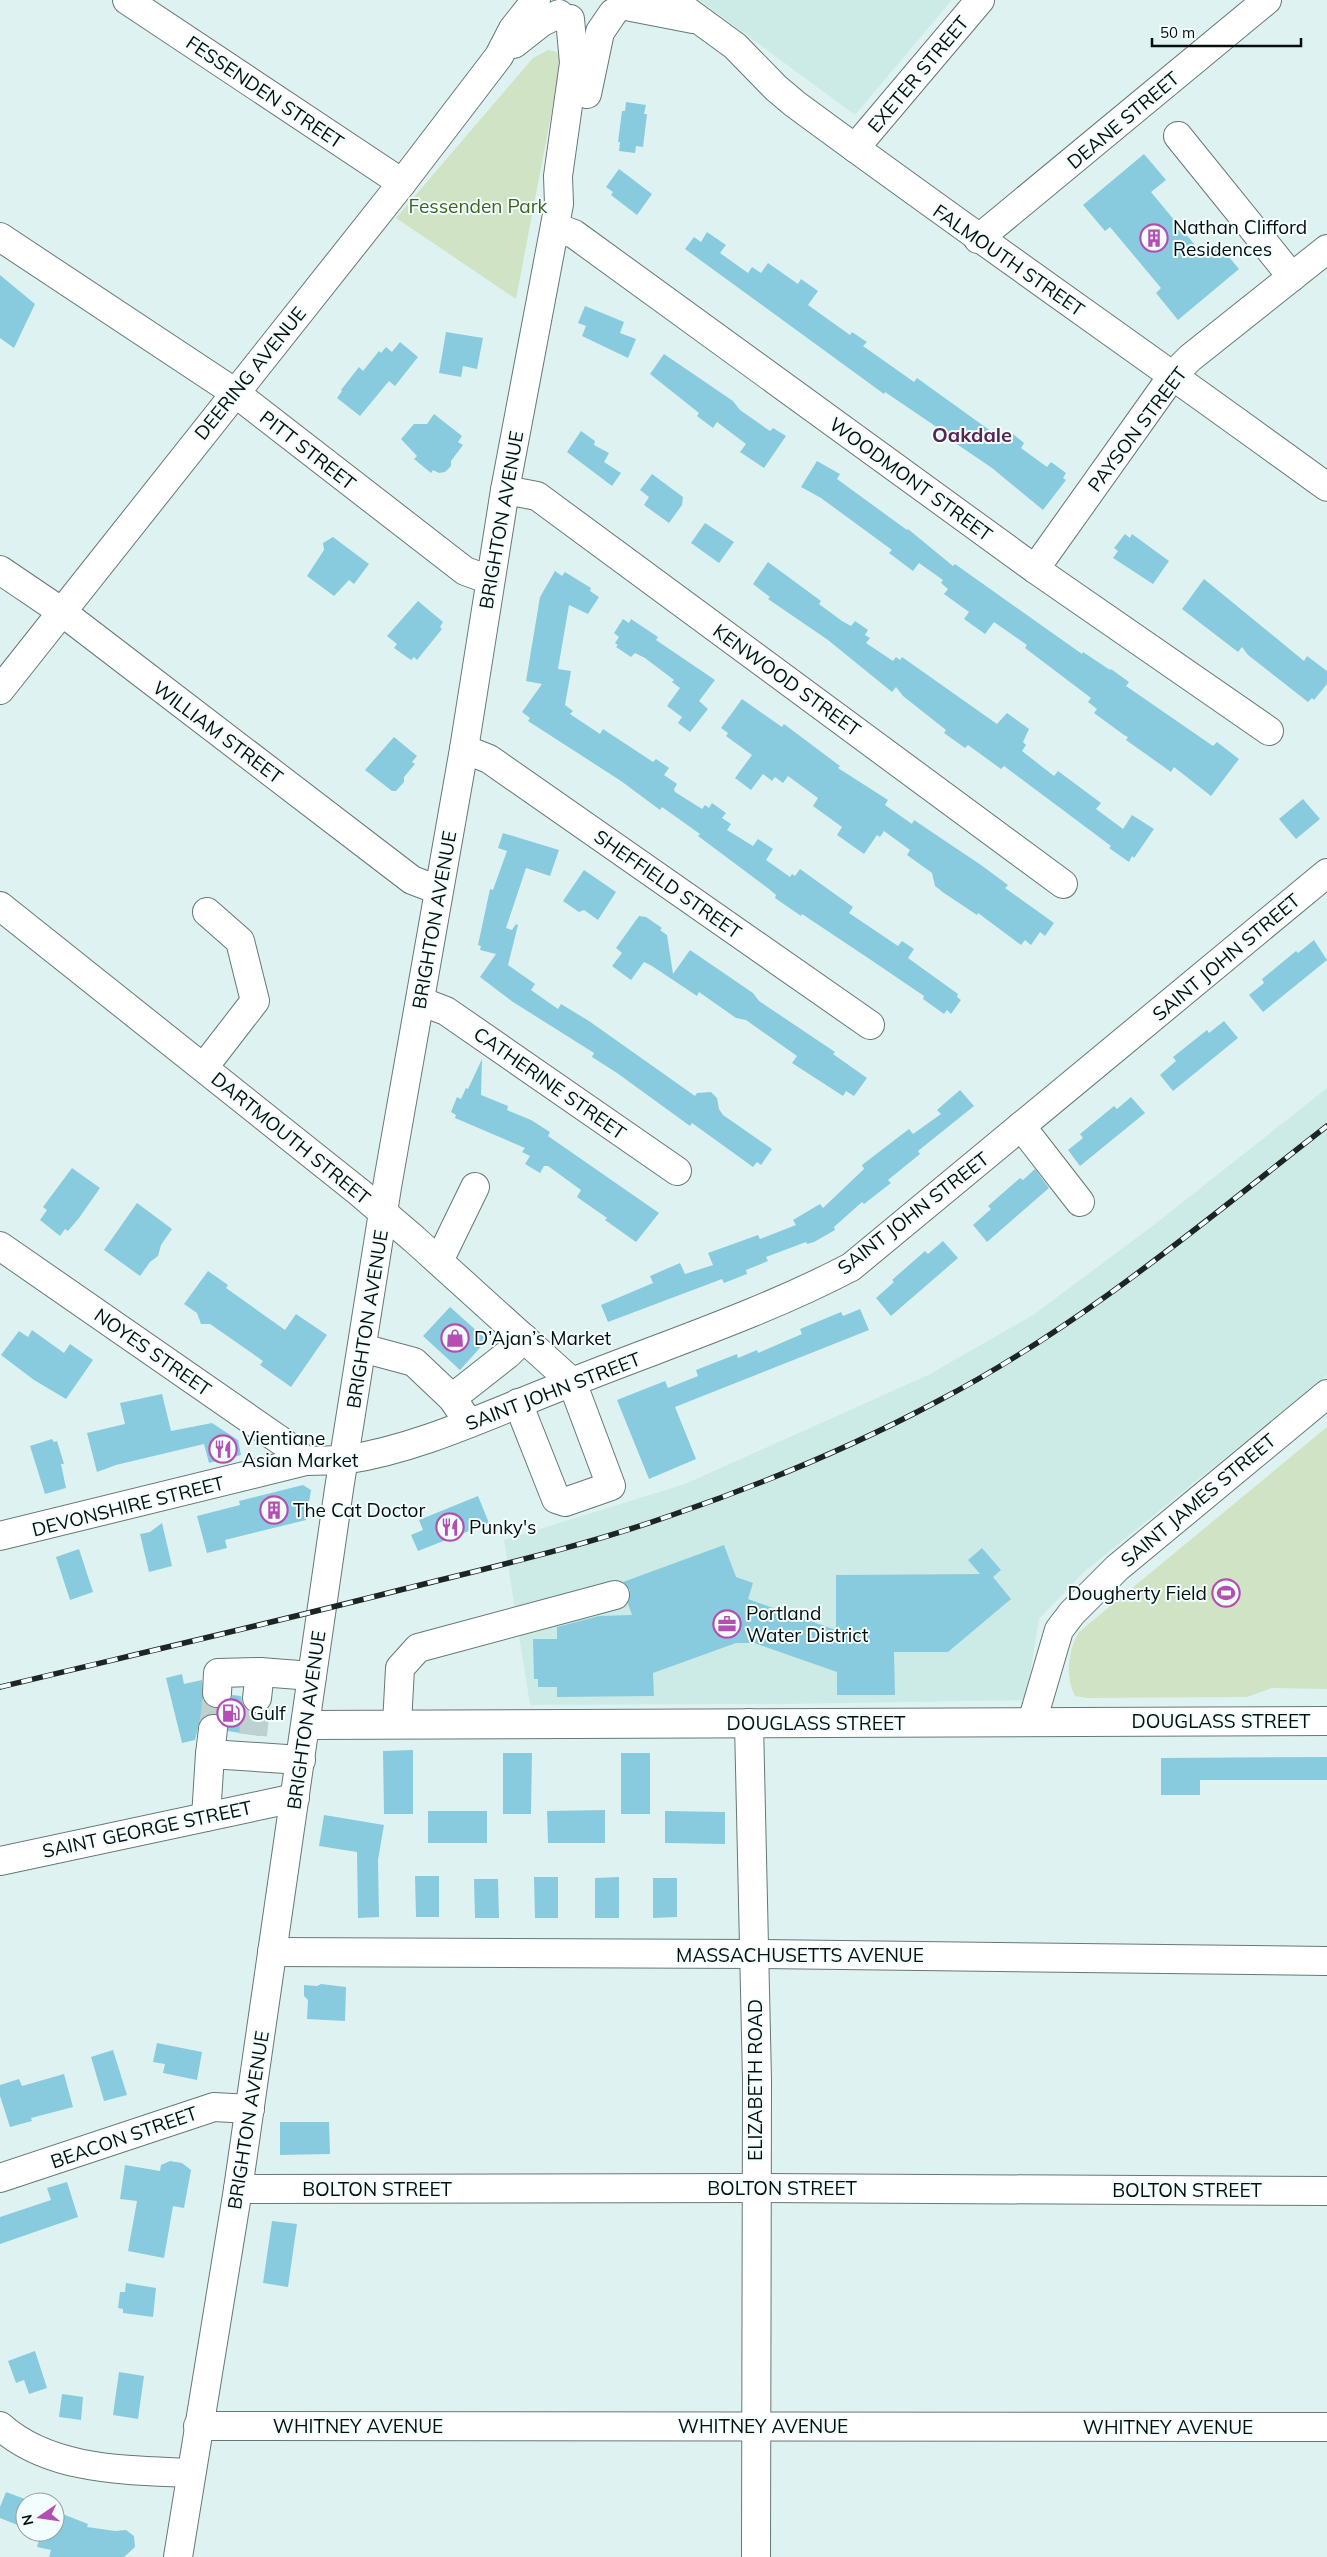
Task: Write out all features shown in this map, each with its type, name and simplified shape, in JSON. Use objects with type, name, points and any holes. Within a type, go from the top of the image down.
[{"type":"street","name":"FESSENDEN STREET","points":[[127,0],[402,183]]},
{"type":"street","name":"DEERING AVENUE","points":[[0,690],[234,392],[402,183],[499,56],[513,29],[536,0]]},
{"type":"street","name":"FALMOUTH STREET","points":[[672,0],[735,46],[785,96],[978,239],[1173,375],[1327,487]]},
{"type":"street","name":"EXETER STREET","points":[[855,148],[980,0]]},
{"type":"street","name":"DEANE STREET","points":[[978,239],[1267,0]]},
{"type":"street","name":"FALMOUTH STREET","points":[[619,6],[701,20]]},
{"type":"street","points":[[558,11],[588,22],[600,19],[619,6]]},
{"type":"street","name":"BRIGHTON AVENUE","points":[[557,215],[571,180],[594,50],[600,32],[619,6]]},
{"type":"street","name":"DEERING AVENUE","points":[[499,56],[558,11]]},
{"type":"street","name":"BRIGHTON AVENUE","points":[[178,2557],[190,2473],[238,2189],[344,1460],[383,1214],[464,749],[505,490],[557,215],[558,176],[574,63],[558,11]]},
{"type":"street","points":[[1178,136],[1292,277]]},
{"type":"street","name":"WOODMONT STREET","points":[[557,215],[578,237],[1034,569],[1269,731]]},
{"type":"street","name":"PITT STREET","points":[[0,237],[234,392],[465,571],[490,580]]},
{"type":"street","name":"PAYSON STREET","points":[[1034,569],[1173,375],[1327,249]]},
{"type":"street","name":"KENWOOD STREET","points":[[505,490],[537,496],[1063,884]]},
{"type":"street","name":"WILLIAM STREET","points":[[0,570],[62,612],[412,880],[438,890]]},
{"type":"street","name":"SHEFFIELD STREET","points":[[464,749],[489,759],[870,1025]]},
{"type":"street","name":"SAINT JOHN STREET","points":[[344,1460],[377,1455],[403,1448],[469,1423],[773,1305],[851,1267],[1327,873]]},
{"type":"street","name":"DARTMOUTH STREET","points":[[0,906],[204,1067],[383,1214],[439,1261],[572,1382]]},
{"type":"street","points":[[204,1067],[255,1001],[240,941],[206,912]]},
{"type":"street","name":"CATHERINE STREET","points":[[420,1000],[446,1011],[677,1171]]},
{"type":"street","points":[[1021,1126],[1080,1202]]},
{"type":"street","points":[[439,1261],[476,1187]]},
{"type":"street","name":"NOYES STREET","points":[[0,1246],[276,1438],[306,1461]]},
{"type":"street","points":[[452,1398],[508,1354],[524,1338]]},
{"type":"street","points":[[362,1348],[414,1362],[452,1398],[469,1423]]},
{"type":"street","points":[[518,1403],[556,1499],[565,1502],[611,1486],[572,1382]]},
{"type":"street","name":"SAINT JAMES STREET","points":[[1032,1722],[1059,1630],[1072,1613],[1117,1568],[1327,1394]]},
{"type":"street","name":"DEVONSHIRE STREET","points":[[0,1536],[306,1461],[344,1460]]},
{"type":"street","points":[[397,1724],[400,1668],[418,1648],[615,1595]]},
{"type":"street","points":[[242,1686],[312,1676]]},
{"type":"street","name":"DOUGLASS STREET","points":[[306,1725],[1327,1721]]},
{"type":"street","name":"ELIZABETH ROAD","points":[[749,1723],[757,2080],[755,2188],[756,2557]]},
{"type":"street","points":[[206,1817],[233,1744],[300,1760]]},
{"type":"street","name":"SAINT GEORGE STREET","points":[[0,1861],[295,1798]]},
{"type":"street","name":"MASSACHUSETTS AVENUE","points":[[272,1952],[754,1954],[1327,1961]]},
{"type":"street","name":"BEACON STREET","points":[[0,2178],[214,2106],[250,2109]]},
{"type":"street","name":"BOLTON STREET","points":[[238,2189],[755,2188],[1327,2191]]},
{"type":"street","points":[[0,2426],[14,2439],[51,2456],[94,2466],[190,2473]]},
{"type":"street","name":"WHITNEY AVENUE","points":[[198,2426],[1327,2427]]},
{"type":"shaded area","points":[[699,0],[952,0],[855,115]]},
{"type":"shaded area","points":[[1327,1088],[1327,1375],[1084,1572],[1039,1619],[1026,1700],[783,1704],[530,1705],[504,1540],[685,1484],[928,1375],[1033,1315],[1155,1224]]},
{"type":"green space","name":"Fessenden Park","points":[[548,50],[557,52],[561,63],[516,299],[396,218],[533,58]]},
{"type":"green space","name":"Dougherty Field","points":[[1327,1427],[1327,1689],[1272,1688],[1247,1697],[1087,1698],[1075,1696],[1070,1681],[1069,1664],[1072,1647],[1079,1632]]},
{"type":"building","points":[[626,102],[646,105],[644,114],[647,114],[643,147],[636,146],[635,153],[619,151],[620,142],[618,142],[622,111],[625,111]]},
{"type":"building","name":"Nathan Clifford Residences","points":[[1144,154],[1166,180],[1151,192],[1204,256],[1218,244],[1239,269],[1178,320],[1156,293],[1161,288],[1110,227],[1105,231],[1083,205]]},
{"type":"building","points":[[619,169],[652,194],[637,215],[611,195],[613,192],[606,187]]},
{"type":"building","points":[[707,232],[726,245],[720,253],[748,273],[752,267],[761,273],[768,263],[798,284],[801,279],[818,291],[808,305],[850,335],[852,332],[867,342],[863,346],[914,382],[917,378],[1006,442],[1013,434],[1024,443],[1021,448],[1047,467],[1051,462],[1066,473],[1063,478],[1066,480],[1043,510],[992,468],[942,434],[944,432],[885,392],[884,394],[685,249],[694,237],[701,242]]},
{"type":"building","points":[[0,275],[35,304],[14,348],[0,338]]},
{"type":"building","points":[[585,306],[624,322],[620,333],[636,339],[628,358],[582,336],[586,326],[578,323]]},
{"type":"building","points":[[446,332],[483,338],[477,369],[463,366],[461,377],[439,373]]},
{"type":"building","points":[[400,342],[418,357],[395,386],[389,381],[360,416],[337,398],[359,367],[363,371],[379,351],[381,353],[386,347],[392,352]]},
{"type":"building","points":[[664,354],[733,401],[740,410],[770,431],[773,428],[786,436],[764,468],[740,452],[746,444],[717,422],[713,428],[697,416],[699,413],[650,374]]},
{"type":"building","points":[[434,414],[462,436],[458,442],[463,445],[451,461],[451,466],[445,472],[439,473],[433,470],[431,473],[414,459],[417,456],[401,439],[414,424],[427,424]]},
{"type":"building","points":[[581,431],[595,441],[594,445],[609,453],[604,462],[621,473],[612,486],[567,452]]},
{"type":"building","points":[[817,461],[840,474],[837,479],[908,529],[953,566],[955,564],[1082,654],[1083,652],[1111,669],[1129,682],[1126,686],[1213,746],[1217,742],[1239,759],[1211,796],[1174,767],[1171,772],[1126,740],[1128,737],[1094,713],[1097,709],[1088,702],[1091,698],[1025,648],[1027,645],[994,622],[985,634],[964,619],[969,612],[944,594],[948,589],[941,583],[943,580],[919,563],[913,571],[889,553],[892,550],[821,498],[801,487]]},
{"type":"building","points":[[652,474],[683,497],[682,505],[669,523],[644,505],[649,497],[640,490]]},
{"type":"building","points":[[705,523],[734,542],[719,563],[691,543]]},
{"type":"building","points":[[1125,534],[1130,538],[1132,534],[1169,561],[1153,584],[1113,558],[1118,551],[1114,548]]},
{"type":"building","points":[[333,537],[369,564],[354,584],[349,580],[334,596],[307,576],[324,550],[323,543]]},
{"type":"building","points":[[768,562],[821,601],[819,604],[842,621],[851,626],[855,621],[868,630],[865,635],[870,638],[866,643],[893,661],[896,657],[900,660],[902,657],[997,724],[1007,713],[1029,729],[1023,742],[1026,745],[1022,751],[1054,776],[1058,771],[1101,803],[1096,809],[1123,829],[1132,815],[1154,829],[1134,858],[1132,856],[1129,862],[1109,848],[1111,846],[1004,766],[1001,769],[968,745],[965,748],[944,733],[946,730],[903,696],[896,687],[892,692],[828,640],[768,599],[770,597],[753,584]]},
{"type":"building","points":[[555,571],[562,576],[565,572],[591,588],[590,591],[599,597],[588,614],[569,605],[558,669],[571,671],[565,705],[573,711],[570,714],[600,734],[603,729],[653,762],[656,759],[669,768],[664,775],[677,784],[674,789],[675,792],[702,809],[705,805],[709,808],[712,803],[726,813],[722,818],[731,824],[727,830],[753,846],[758,839],[773,849],[766,860],[790,877],[792,874],[795,876],[800,869],[853,907],[849,913],[898,946],[902,941],[914,949],[908,958],[958,994],[957,997],[961,1000],[951,1014],[947,1010],[944,1014],[923,999],[924,996],[775,898],[776,895],[769,889],[698,836],[700,834],[662,807],[660,810],[621,781],[528,721],[530,718],[522,712],[542,684],[526,681],[540,597]]},
{"type":"building","points":[[1204,579],[1304,661],[1307,656],[1327,671],[1327,684],[1314,700],[1312,698],[1308,702],[1248,655],[1242,647],[1238,652],[1182,609]]},
{"type":"building","points":[[418,601],[443,622],[440,627],[442,629],[417,660],[414,657],[411,660],[394,648],[397,644],[387,636]]},
{"type":"building","points":[[623,619],[629,623],[631,619],[658,637],[656,640],[715,680],[699,701],[708,709],[690,732],[678,723],[682,717],[667,706],[680,688],[672,682],[674,680],[645,658],[635,653],[631,657],[616,647],[618,645],[615,643],[619,637],[614,633]]},
{"type":"building","points":[[742,699],[782,727],[784,724],[840,766],[838,768],[888,800],[885,805],[912,824],[914,820],[1008,885],[1005,888],[1054,923],[1045,936],[1040,932],[1031,945],[1025,940],[1021,945],[978,913],[977,915],[935,886],[932,873],[907,855],[910,850],[884,831],[880,837],[877,835],[864,854],[837,835],[842,827],[813,806],[818,798],[788,776],[783,783],[775,777],[772,781],[763,774],[751,790],[735,778],[752,755],[726,736],[728,733],[721,728]]},
{"type":"building","points":[[394,737],[417,756],[412,762],[415,764],[404,777],[404,782],[396,791],[392,791],[365,770]]},
{"type":"building","points":[[1303,799],[1320,819],[1296,839],[1279,819]]},
{"type":"building","points":[[503,833],[559,850],[550,876],[526,868],[506,928],[512,930],[516,924],[518,925],[508,965],[535,984],[531,990],[558,1009],[561,1004],[589,1021],[695,1096],[697,1093],[711,1092],[717,1098],[719,1109],[723,1115],[772,1149],[761,1165],[757,1162],[753,1167],[692,1123],[690,1126],[592,1057],[594,1053],[513,1002],[480,977],[496,954],[480,950],[481,946],[478,945],[490,889],[493,890],[507,851],[498,848]]},
{"type":"building","points":[[584,870],[616,892],[598,920],[584,910],[579,912],[563,901]]},
{"type":"building","points":[[639,916],[646,917],[662,928],[660,930],[667,935],[673,974],[690,950],[753,993],[759,1001],[835,1052],[833,1054],[867,1078],[854,1096],[846,1091],[843,1096],[792,1063],[797,1056],[746,1020],[736,1018],[699,992],[697,996],[652,966],[644,962],[631,980],[612,966],[622,953],[616,948]]},
{"type":"building","points":[[1314,940],[1327,960],[1263,1012],[1249,995],[1264,983],[1262,979],[1296,951],[1298,953]]},
{"type":"building","points":[[1224,1021],[1238,1038],[1173,1091],[1160,1075],[1176,1061],[1173,1057],[1207,1030],[1209,1033]]},
{"type":"building","points":[[482,1059],[481,1095],[508,1106],[507,1110],[531,1120],[550,1132],[548,1136],[659,1213],[636,1242],[577,1197],[581,1190],[548,1166],[544,1166],[540,1173],[525,1164],[530,1156],[522,1152],[525,1148],[455,1118],[456,1115],[451,1112],[457,1097],[461,1099],[466,1088],[468,1089]]},
{"type":"building","points":[[960,1090],[974,1106],[918,1151],[920,1154],[888,1180],[891,1183],[864,1204],[862,1202],[834,1227],[835,1230],[814,1242],[807,1244],[806,1242],[766,1257],[768,1261],[746,1270],[747,1274],[724,1283],[722,1279],[608,1322],[601,1305],[653,1283],[650,1276],[680,1263],[685,1274],[713,1265],[708,1253],[758,1235],[760,1239],[796,1225],[793,1220],[820,1204],[823,1208],[864,1169],[862,1165],[909,1129],[913,1134],[941,1114],[937,1110]]},
{"type":"building","points":[[1131,1097],[1145,1113],[1080,1166],[1068,1150],[1083,1138],[1080,1134],[1114,1106],[1117,1109]]},
{"type":"building","points":[[72,1168],[100,1188],[79,1218],[68,1231],[65,1229],[60,1236],[40,1220],[47,1210],[43,1207]]},
{"type":"building","points":[[1035,1169],[1049,1188],[987,1242],[973,1225],[991,1209],[988,1206],[1020,1178],[1023,1180]]},
{"type":"building","points":[[137,1203],[172,1229],[161,1245],[158,1256],[150,1262],[140,1276],[104,1250]]},
{"type":"building","points":[[943,1241],[958,1258],[891,1316],[876,1298],[894,1282],[892,1280],[925,1251],[928,1254]]},
{"type":"building","points":[[208,1271],[228,1285],[226,1288],[285,1330],[296,1314],[327,1335],[291,1387],[260,1365],[263,1361],[210,1324],[201,1324],[197,1313],[184,1304]]},
{"type":"building","name":"D’Ajan’s Market","points":[[450,1307],[487,1340],[460,1370],[423,1336]]},
{"type":"building","points":[[860,1309],[869,1330],[675,1407],[696,1459],[649,1479],[617,1400],[665,1381],[668,1388],[698,1376],[696,1370],[737,1354],[738,1358],[757,1350],[758,1353],[802,1334],[800,1329],[841,1312],[843,1316]]},
{"type":"building","points":[[32,1330],[64,1353],[70,1344],[93,1360],[66,1399],[34,1380],[1,1355],[19,1331],[28,1337]]},
{"type":"building","points":[[162,1394],[171,1431],[212,1423],[238,1440],[241,1455],[209,1463],[204,1444],[116,1465],[97,1472],[87,1433],[125,1424],[120,1403]]},
{"type":"building","points":[[52,1439],[54,1442],[57,1441],[64,1464],[61,1464],[66,1488],[45,1494],[30,1446]]},
{"type":"building","name":"The Cat Doctor","points":[[303,1485],[311,1490],[306,1520],[225,1540],[227,1548],[207,1553],[197,1516],[240,1505],[239,1501]]},
{"type":"building","name":"Punky's","points":[[478,1496],[489,1523],[418,1551],[411,1535],[423,1530],[419,1520]]},
{"type":"building","points":[[162,1523],[172,1566],[149,1572],[140,1534],[150,1532]]},
{"type":"building","name":"Portland Water District","points":[[724,1545],[736,1577],[753,1583],[748,1599],[836,1630],[836,1575],[980,1574],[968,1560],[982,1548],[1001,1570],[993,1577],[1011,1599],[948,1652],[894,1652],[895,1695],[837,1695],[837,1672],[754,1643],[736,1643],[653,1673],[654,1696],[557,1697],[557,1687],[538,1687],[538,1679],[534,1679],[533,1639],[557,1639],[557,1627],[599,1616],[632,1615],[628,1604],[630,1590],[623,1582]]},
{"type":"building","points":[[79,1549],[93,1592],[70,1600],[56,1557]]},
{"type":"building","points":[[182,1674],[184,1684],[202,1680],[203,1700],[209,1706],[217,1709],[224,1707],[230,1702],[232,1695],[241,1696],[243,1705],[248,1711],[256,1714],[263,1712],[260,1736],[228,1731],[228,1723],[223,1717],[214,1713],[206,1715],[200,1720],[195,1740],[182,1743],[166,1678]]},
{"type":"building","points":[[413,1750],[413,1814],[384,1814],[383,1751]]},
{"type":"building","points":[[503,1753],[532,1753],[531,1814],[503,1814]]},
{"type":"building","points":[[621,1753],[650,1753],[650,1814],[621,1814]]},
{"type":"building","points":[[1327,1757],[1327,1780],[1200,1780],[1200,1795],[1161,1795],[1161,1758]]},
{"type":"building","points":[[605,1810],[605,1843],[548,1843],[547,1811]]},
{"type":"building","points":[[428,1811],[487,1811],[487,1843],[428,1843]]},
{"type":"building","points":[[665,1811],[725,1812],[725,1844],[665,1843]]},
{"type":"building","points":[[324,1815],[384,1825],[378,1860],[379,1917],[358,1918],[357,1852],[319,1846]]},
{"type":"building","points":[[415,1876],[439,1876],[439,1917],[416,1917]]},
{"type":"building","points":[[534,1877],[558,1877],[558,1918],[535,1918]]},
{"type":"building","points":[[619,1877],[619,1918],[595,1918],[595,1878]]},
{"type":"building","points":[[653,1878],[677,1878],[677,1917],[653,1918]]},
{"type":"building","points":[[474,1879],[498,1879],[499,1918],[475,1918]]},
{"type":"building","points":[[321,1984],[346,1987],[345,2021],[307,2019],[308,2000],[304,1996],[304,1985],[317,1986]]},
{"type":"building","points":[[157,2043],[202,2052],[197,2080],[163,2073],[165,2064],[153,2062]]},
{"type":"building","points":[[113,2050],[127,2095],[104,2101],[91,2057]]},
{"type":"building","points":[[64,2074],[73,2107],[31,2118],[32,2121],[10,2127],[0,2096],[0,2085],[19,2079],[22,2086]]},
{"type":"building","points":[[280,2122],[329,2122],[330,2154],[280,2155]]},
{"type":"building","points":[[170,2161],[182,2163],[191,2170],[184,2208],[173,2206],[164,2258],[128,2251],[137,2201],[120,2199],[125,2165],[160,2171],[161,2165]]},
{"type":"building","points":[[67,2182],[78,2217],[0,2244],[0,2217],[51,2200],[47,2188]]},
{"type":"building","points":[[272,2221],[297,2224],[288,2287],[263,2283]]},
{"type":"building","points":[[126,2283],[156,2288],[153,2317],[123,2313],[123,2309],[118,2308],[120,2292],[125,2292]]},
{"type":"building","points":[[35,2351],[47,2388],[29,2394],[24,2380],[16,2383],[8,2361]]},
{"type":"building","points":[[119,2372],[144,2376],[138,2419],[113,2415]]},
{"type":"building","points":[[62,2394],[83,2397],[81,2420],[59,2417]]},
{"type":"building","points":[[6,2492],[15,2495],[15,2524],[0,2518],[0,2507]]},
{"type":"building","points":[[65,2515],[88,2524],[87,2527],[115,2531],[126,2530],[134,2536],[135,2547],[124,2557],[49,2557],[51,2550],[37,2547],[38,2542],[65,2542]]},
{"type":"tunnel","points":[[213,1729],[217,1693]]},
{"type":"tunnel","points":[[253,1735],[257,1698]]},
{"type":"railway","points":[[0,1687],[300,1615],[573,1546],[641,1526],[742,1490],[809,1463],[906,1418],[990,1372],[1041,1341],[1186,1237],[1327,1126]]},
{"type":"place","name":"Nathan Clifford Residences","points":[[1154,238]]},
{"type":"place","name":"D’Ajan’s Market","points":[[455,1338]]},
{"type":"place","name":"Vientiane Asian Market","points":[[223,1449]]},
{"type":"place","name":"The Cat Doctor","points":[[274,1510]]},
{"type":"place","name":"Punky's","points":[[450,1527]]},
{"type":"place","name":"Dougherty Field","points":[[1226,1593]]},
{"type":"place","name":"Portland Water District","points":[[727,1624]]},
{"type":"place","name":"Gulf","points":[[231,1713]]},
{"type":"district","name":"Oakdale","points":[[972,435]]}]
